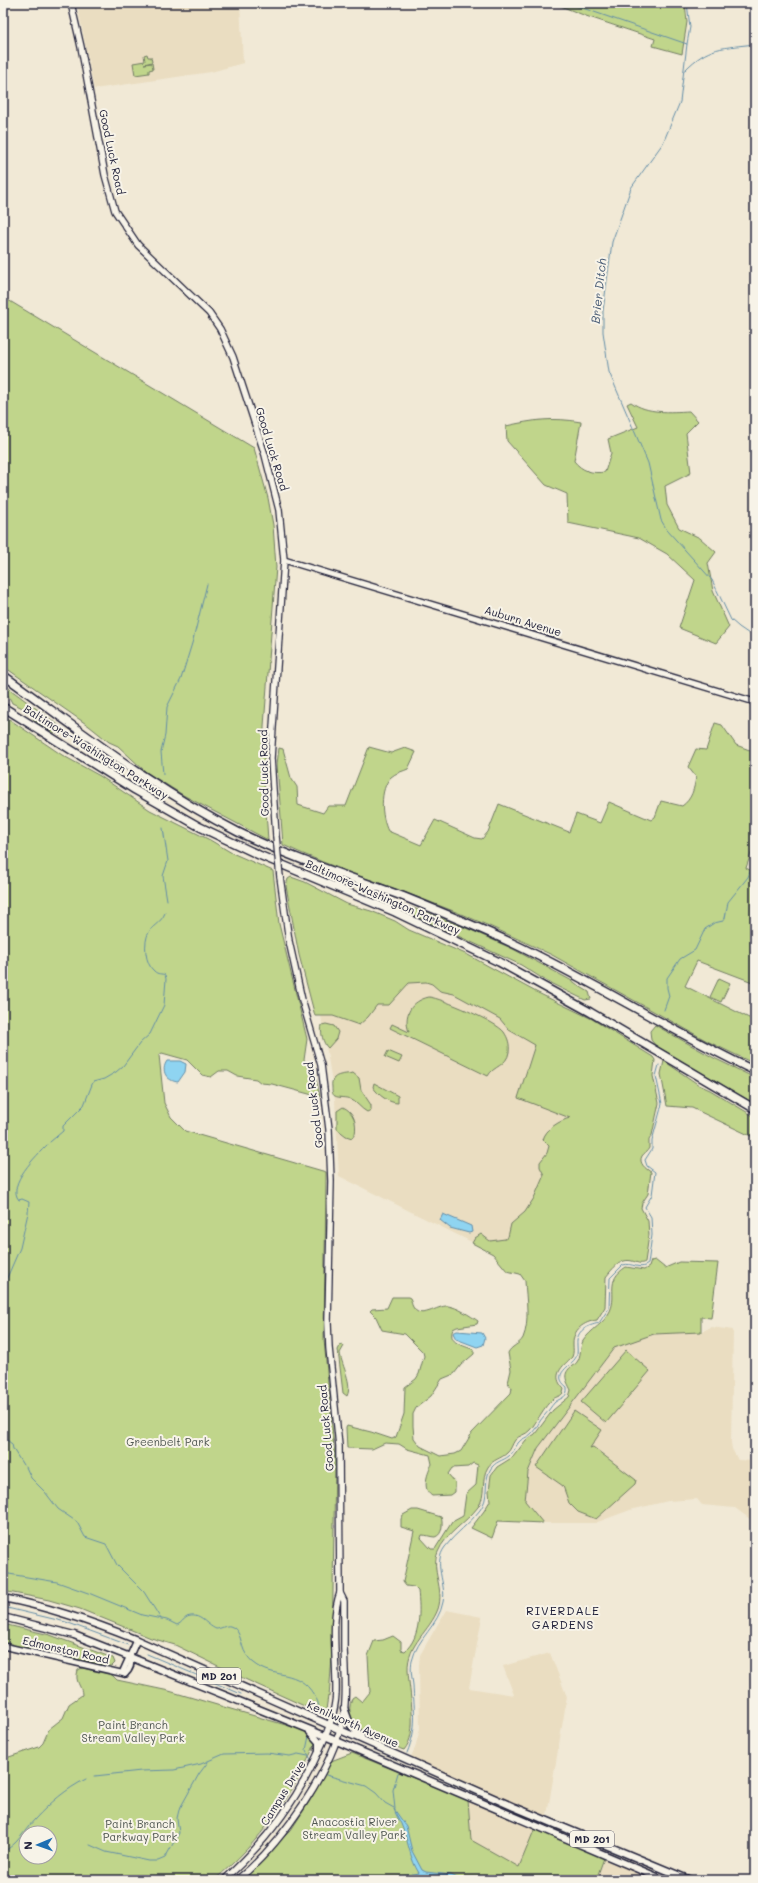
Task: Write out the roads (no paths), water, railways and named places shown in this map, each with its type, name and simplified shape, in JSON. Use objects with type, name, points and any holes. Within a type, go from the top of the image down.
[{"type":"highway","name":"Baltimore-Washington Parkway","points":[[3,675],[118,759],[173,796],[206,815],[294,857],[440,912],[516,944],[566,969],[706,1046],[755,1071]]},
{"type":"highway","name":"Baltimore-Washington Parkway","points":[[3,707],[142,794],[200,828],[259,855],[395,912],[492,959],[584,1008],[755,1109]]},
{"type":"main road","name":"Good Luck Road","points":[[71,3],[81,47],[104,171],[112,202],[120,220],[138,245],[209,313],[220,329],[230,350],[265,455],[279,510],[284,560],[271,758],[276,836],[289,941],[302,1000],[321,1064],[329,1129],[331,1181],[329,1336],[339,1446],[340,1592],[337,1600],[335,1700],[330,1725]]},
{"type":"main road","name":"Good Luck Road","points":[[339,1730],[344,1708],[344,1601],[340,1592]]},
{"type":"main road","name":"Kenilworth Avenue","points":[[3,1598],[38,1606],[82,1619],[137,1640],[514,1807],[679,1878],[690,1880]]},
{"type":"main road","name":"Kenilworth Avenue","points":[[3,1617],[74,1635],[130,1657],[307,1729],[664,1880]]},
{"type":"main road","points":[[344,1708],[352,1727],[363,1740]]},
{"type":"main road","name":"Campus Drive","points":[[224,1880],[256,1850],[279,1821],[303,1783],[326,1737],[330,1725]]},
{"type":"main road","points":[[307,1729],[319,1742],[319,1752]]},
{"type":"main road","name":"Campus Drive","points":[[236,1880],[259,1859],[294,1819],[320,1775],[339,1730]]},
{"type":"street","name":"Auburn Avenue","points":[[284,560],[755,702]]},
{"type":"street","points":[[130,1657],[137,1640]]},
{"type":"street","name":"Edmonston Road","points":[[3,1646],[125,1674],[129,1671],[132,1664],[130,1657]]},
{"type":"street","points":[[674,1880],[679,1878]]},
{"type":"water","points":[[167,1061],[180,1061],[186,1064],[185,1072],[178,1082],[171,1080],[166,1075],[164,1068]]},
{"type":"water","points":[[443,1214],[471,1226],[472,1232],[469,1233],[450,1228],[440,1220]]},
{"type":"water","points":[[457,1331],[482,1333],[485,1338],[483,1345],[477,1347],[456,1339],[453,1333]]},
{"type":"water","points":[[394,1809],[406,1826],[412,1851],[422,1870],[426,1872],[451,1875],[462,1880],[384,1880],[419,1873],[402,1826]]},
{"type":"waterway","name":"Brier Ditch","points":[[568,3],[687,44],[680,102],[663,143],[631,188],[612,242],[603,311],[603,332],[609,372],[648,463],[661,520],[667,530],[712,580],[731,620],[755,638]]},
{"type":"waterway","points":[[687,3],[690,27],[687,44]]},
{"type":"waterway","points":[[685,70],[693,62],[709,52],[755,44]]},
{"type":"waterway","points":[[163,774],[161,752],[165,735],[167,707],[181,679],[193,640],[207,584]]},
{"type":"waterway","points":[[163,828],[168,861],[163,876],[167,900]]},
{"type":"waterway","name":"Brier Ditch","points":[[664,1010],[669,996],[667,978],[680,959],[695,950],[705,929],[714,923],[723,921],[728,902],[748,877],[755,859]]},
{"type":"waterway","points":[[50,1142],[63,1131],[63,1126],[84,1105],[93,1082],[104,1079],[116,1072],[123,1066],[140,1043],[150,1034],[164,1005],[166,979],[165,975],[155,972],[151,968],[146,953],[146,941],[149,932],[162,919],[165,913]]},
{"type":"waterway","name":"Brier Ditch","points":[[407,1753],[414,1727],[411,1664],[418,1645],[441,1610],[444,1595],[440,1567],[441,1553],[453,1537],[472,1520],[483,1505],[486,1495],[488,1475],[492,1467],[507,1458],[513,1452],[519,1441],[529,1436],[555,1402],[567,1393],[567,1387],[562,1382],[561,1374],[576,1357],[577,1340],[580,1332],[587,1327],[599,1323],[609,1308],[610,1278],[623,1265],[626,1264],[642,1267],[648,1264],[652,1235],[651,1217],[645,1207],[652,1195],[655,1172],[647,1166],[645,1160],[652,1149],[652,1141],[662,1104],[656,1076],[659,1065]]},
{"type":"waterway","points":[[3,1287],[20,1248],[28,1213],[29,1202],[22,1199],[19,1200],[16,1194],[16,1186],[30,1163],[47,1145]]},
{"type":"waterway","points":[[3,1437],[12,1444],[13,1449],[23,1465]]},
{"type":"waterway","points":[[26,1467],[31,1478],[45,1492],[58,1509],[77,1522],[85,1537],[106,1544],[117,1565],[144,1592],[161,1619]]},
{"type":"waterway","points":[[3,1573],[57,1582],[142,1615],[167,1620],[177,1625],[187,1617],[196,1616],[216,1629],[230,1626],[239,1634],[244,1651],[253,1662],[270,1671],[294,1677],[308,1687],[318,1701],[318,1712]]},
{"type":"waterway","points":[[3,1607],[66,1622],[128,1645]]},
{"type":"waterway","points":[[147,1654],[241,1694]]},
{"type":"waterway","points":[[309,1736],[306,1750],[311,1760]]},
{"type":"waterway","points":[[95,1776],[141,1771],[174,1770],[201,1764],[224,1754],[267,1753],[290,1756],[298,1754],[308,1756]]},
{"type":"waterway","points":[[90,1845],[106,1852],[149,1861],[158,1861],[165,1858],[179,1833],[177,1818],[179,1810],[199,1774],[208,1762]]},
{"type":"waterway","name":"Brier Ditch","points":[[395,1809],[393,1790],[398,1773]]},
{"type":"waterway","points":[[326,1775],[366,1786],[376,1793],[385,1803],[394,1808]]},
{"type":"waterway","points":[[3,1852],[17,1841],[35,1819],[52,1802],[72,1787],[86,1779]]},
{"type":"district","name":"RIVERDALE GARDENS","points":[[563,1618]]},
{"type":"park label","name":"Greenbelt Park","points":[[168,1442]]},
{"type":"park label","name":"Paint Branch Stream Valley Park","points":[[133,1731]]},
{"type":"park label","name":"Anacostia River Stream Valley Park","points":[[354,1828]]},
{"type":"park label","name":"Paint Branch Parkway Park","points":[[140,1830]]}]
